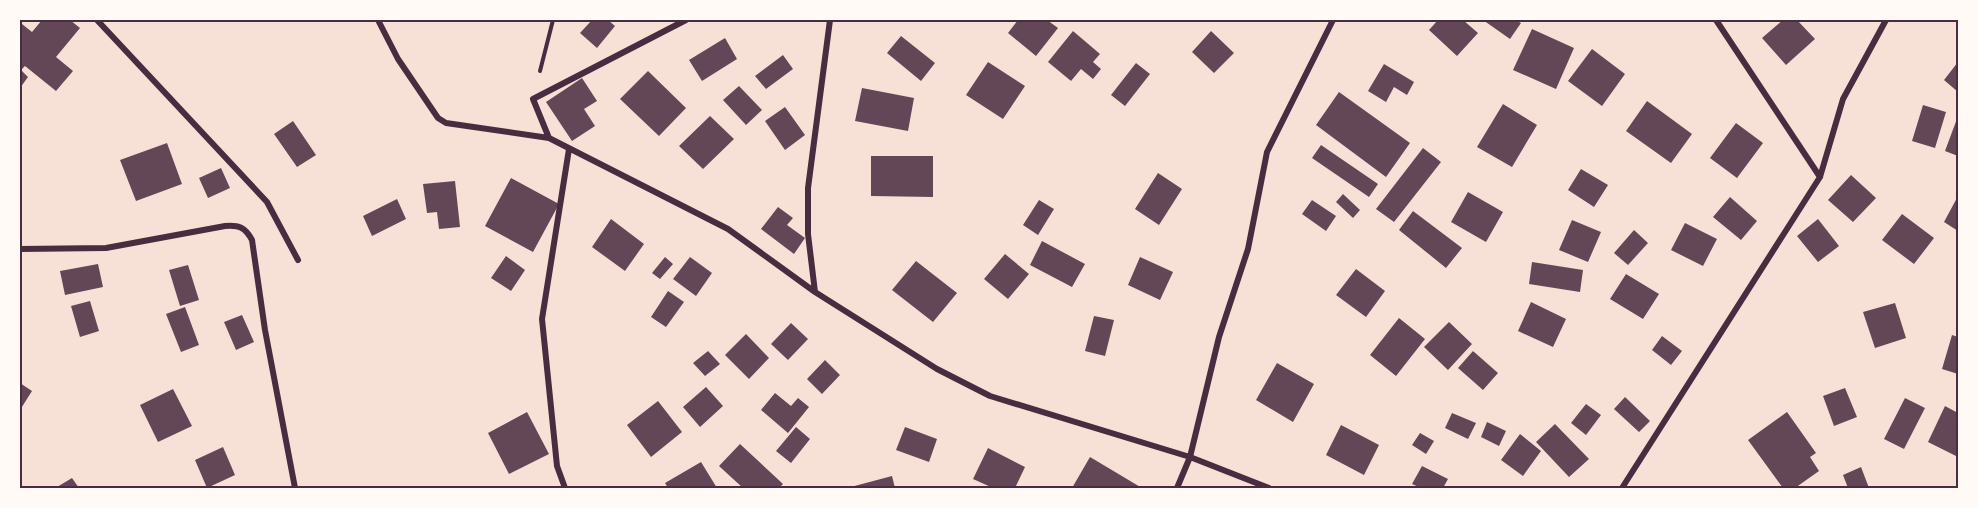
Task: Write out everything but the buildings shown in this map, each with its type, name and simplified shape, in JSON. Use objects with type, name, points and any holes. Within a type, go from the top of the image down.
[{"type":"street","points":[[98,20],[267,202],[297,260]]},
{"type":"street","points":[[378,20],[398,59],[438,118],[459,126],[549,138],[728,229],[815,292],[937,369],[990,396],[1041,414],[1190,457],[1269,489]]},
{"type":"street","points":[[549,138],[533,99],[686,20]]},
{"type":"street","points":[[815,292],[808,234],[808,188],[830,20]]},
{"type":"street","points":[[1177,489],[1190,457],[1219,337],[1248,249],[1267,152],[1333,20]]},
{"type":"street","points":[[1716,20],[1820,177]]},
{"type":"street","points":[[1622,489],[1820,177],[1843,99],[1886,20]]},
{"type":"street","points":[[565,489],[557,466],[542,319],[569,149]]},
{"type":"street","points":[[21,251],[106,248],[225,226],[237,225],[246,229],[252,240],[265,330],[295,489]]},
{"type":"path","points":[[533,99],[553,20]]}]
